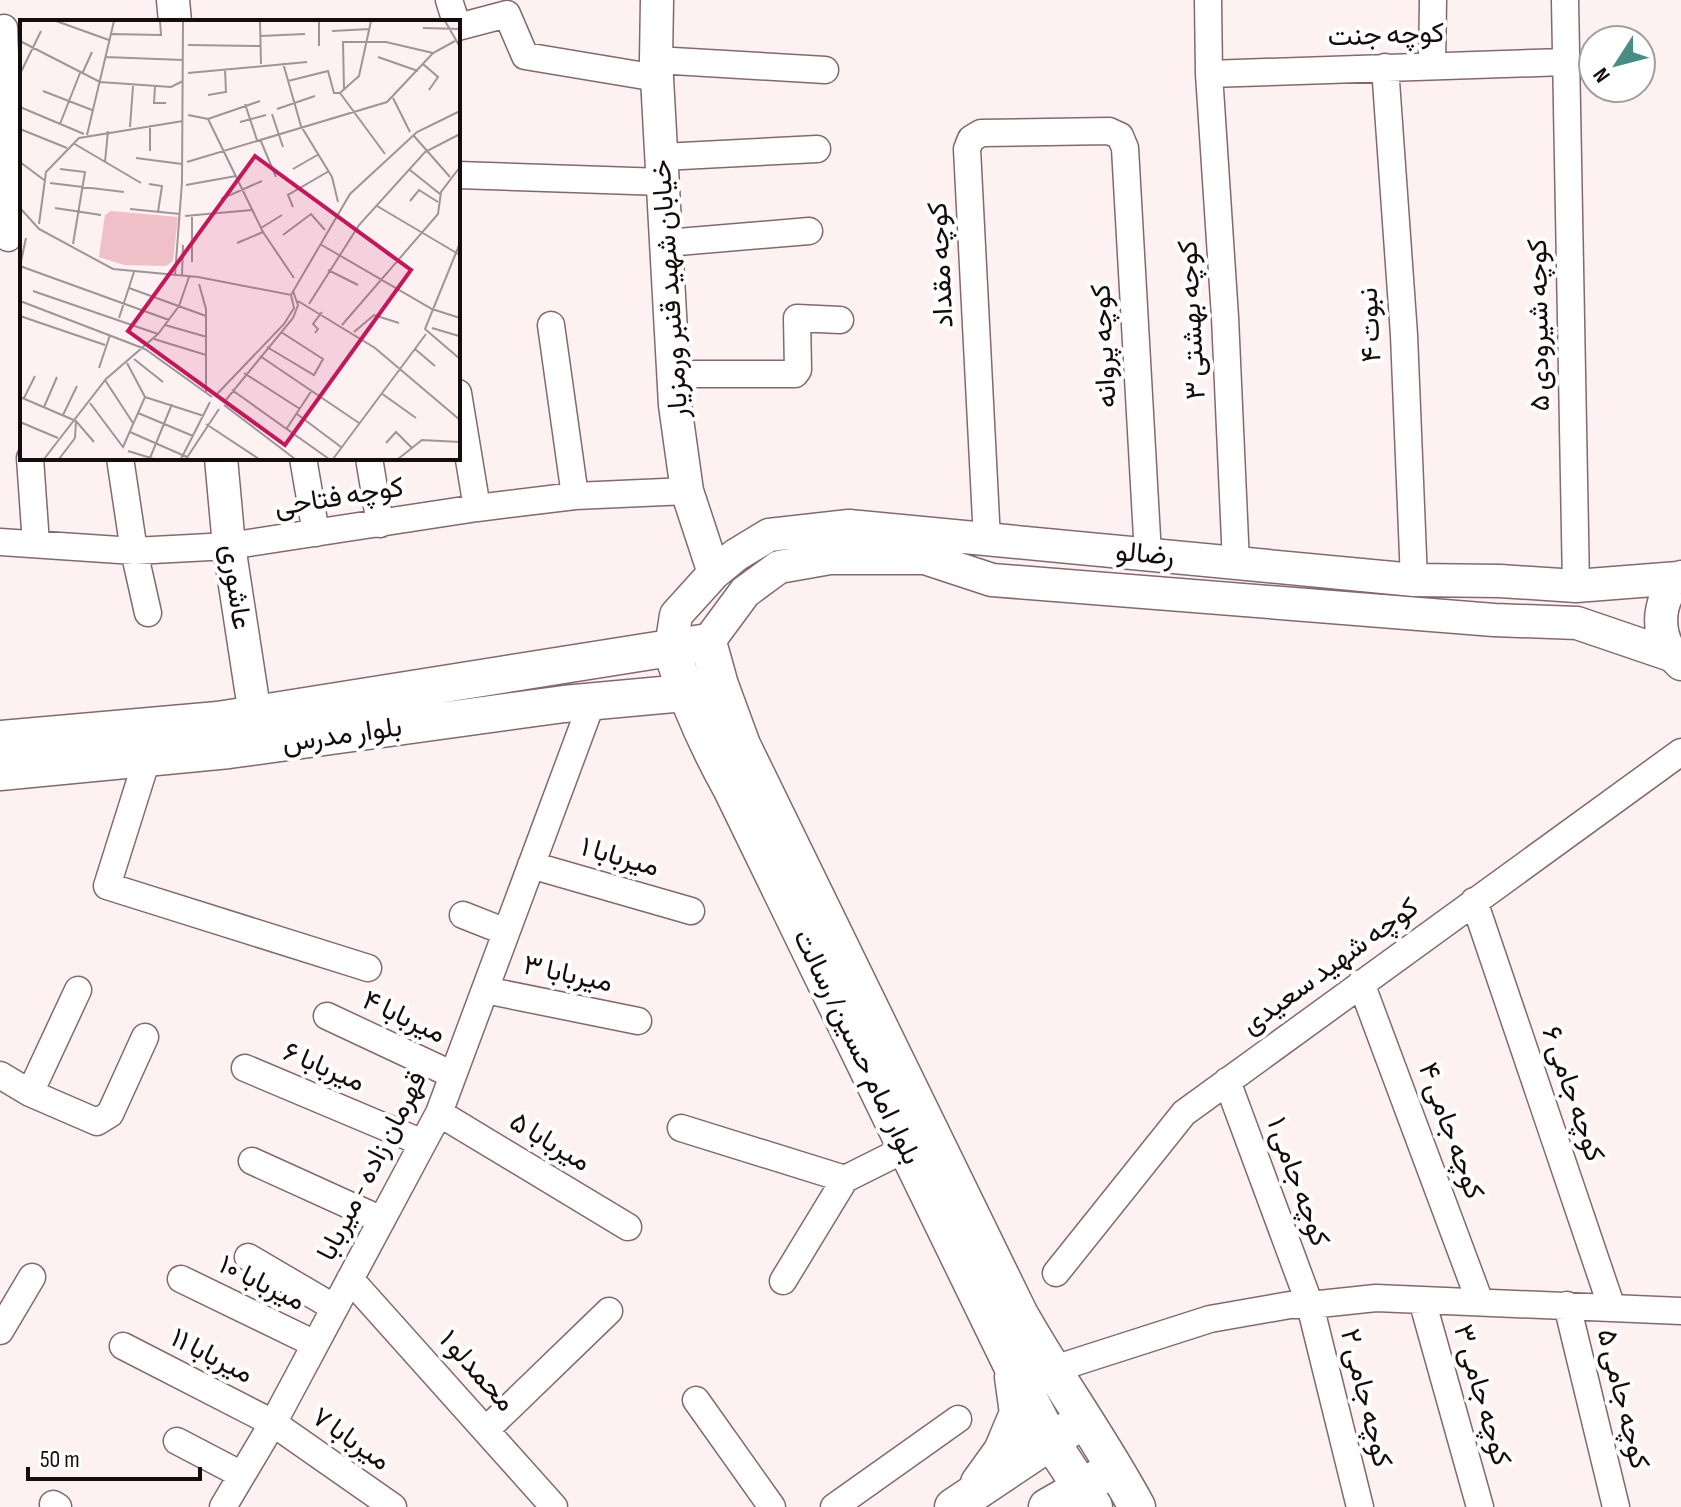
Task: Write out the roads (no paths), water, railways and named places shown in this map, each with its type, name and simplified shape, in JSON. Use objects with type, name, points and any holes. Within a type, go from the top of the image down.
[{"type":"main road","name":"بلوار مدرس","points":[[0,772],[146,743],[255,715],[708,642]]},
{"type":"main road","name":"بلوار امام حسین/ رسالت","points":[[708,642],[720,685],[749,760],[1019,1313],[1137,1507]]},
{"type":"main road","name":"بلوار امام حسین/ رسالت","points":[[671,648],[684,693],[711,753],[731,788],[1011,1364],[1052,1443],[1088,1497]]},
{"type":"main road","name":"بلوار مدرس","points":[[0,739],[146,743],[684,693],[720,685]]},
{"type":"main road","points":[[961,1501],[1002,1451],[1018,1413],[1011,1364]]},
{"type":"main road","points":[[961,1501],[1052,1443],[1082,1419]]},
{"type":"main road","points":[[1047,1507],[1088,1497],[1115,1467]]},
{"type":"street","points":[[449,0],[455,20]]},
{"type":"street","name":"خیابان شهید قنبر ورمزیار","points":[[657,0],[657,69],[673,374],[687,491],[714,573]]},
{"type":"street","name":"کوچه بهشتی ۳","points":[[1208,0],[1209,74],[1225,317],[1236,563]]},
{"type":"street","points":[[1432,66],[1433,0]]},
{"type":"street","name":"کوچه شیرودی ۵","points":[[1565,0],[1576,586]]},
{"type":"street","points":[[460,24],[507,14],[525,56],[657,69],[825,70]]},
{"type":"street","points":[[4,28],[10,134],[8,238]]},
{"type":"street","name":"کوچه جنت","points":[[1209,74],[1565,62]]},
{"type":"street","name":"نبوت ۴","points":[[1385,67],[1404,335],[1414,580]]},
{"type":"street","name":"کوچه مقداد","points":[[987,540],[967,149],[971,139],[981,133],[1109,131],[1120,136]]},
{"type":"street","name":"کوچه پروانه","points":[[1120,136],[1125,148],[1148,555]]},
{"type":"street","points":[[460,175],[662,170],[817,149]]},
{"type":"street","points":[[666,243],[809,231]]},
{"type":"street","points":[[673,374],[795,374],[798,370],[797,318],[840,320]]},
{"type":"street","points":[[551,325],[575,496]]},
{"type":"street","points":[[460,405],[477,508]]},
{"type":"street","points":[[30,460],[36,544]]},
{"type":"street","points":[[120,460],[134,551],[148,613]]},
{"type":"street","name":"عاشوری","points":[[221,460],[229,546],[255,715]]},
{"type":"street","points":[[303,460],[316,533]]},
{"type":"street","points":[[369,460],[380,524]]},
{"type":"street","name":"کوچه فتاحی","points":[[0,542],[134,551],[229,546],[575,496],[687,491]]},
{"type":"street","name":"رضالو","points":[[671,648],[676,615],[714,573],[736,555],[769,535],[849,526],[1414,580],[1576,586],[1680,578]]},
{"type":"street","name":"رضالو","points":[[708,642],[745,592],[779,567],[830,558],[925,558],[992,580],[1494,620],[1577,623],[1676,660]]},
{"type":"street","points":[[1676,660],[1660,629],[1663,602],[1680,578]]},
{"type":"street","points":[[1622,639],[1636,627],[1641,611],[1638,595],[1627,582]]},
{"type":"street","name":"قهرمان زاده - میربابا","points":[[223,1507],[273,1423],[439,1113],[592,702]]},
{"type":"street","points":[[146,743],[107,886],[368,968]]},
{"type":"street","name":"کوچه شهید سعیدی","points":[[1056,1273],[1184,1113],[1681,752]]},
{"type":"street","name":"میربابا ۱","points":[[531,865],[691,911]]},
{"type":"street","name":"کوچه جامی ۶","points":[[1474,901],[1612,1308]]},
{"type":"street","points":[[463,915],[506,932]]},
{"type":"street","name":"کوچه جامی ۴","points":[[1361,983],[1480,1302]]},
{"type":"street","points":[[30,1093],[78,990]]},
{"type":"street","name":"میربابا ۳","points":[[485,990],[638,1021]]},
{"type":"street","name":"میربابا ۴","points":[[327,1016],[453,1075]]},
{"type":"street","points":[[0,1075],[30,1093],[97,1122],[110,1114],[145,1037]]},
{"type":"street","name":"میربابا ۶","points":[[245,1068],[423,1143]]},
{"type":"street","name":"کوچه جامی ۱","points":[[1227,1081],[1310,1305]]},
{"type":"street","name":"میربابا ۵","points":[[439,1113],[628,1227]]},
{"type":"street","points":[[681,1128],[845,1179]]},
{"type":"street","points":[[783,1281],[845,1179],[907,1148]]},
{"type":"street","points":[[252,1161],[382,1220]]},
{"type":"street","points":[[248,1257],[335,1308]]},
{"type":"street","points":[[0,1331],[32,1277]]},
{"type":"street","name":"میربابا ۱۰","points":[[181,1279],[315,1344]]},
{"type":"street","name":"محمدلو ۱","points":[[350,1279],[554,1507]]},
{"type":"street","points":[[1051,1370],[1210,1319],[1290,1305],[1376,1298],[1681,1311]]},
{"type":"street","name":"کوچه جامی ۳","points":[[1422,1300],[1480,1507]]},
{"type":"street","name":"کوچه جامی ۲","points":[[1310,1305],[1360,1507]]},
{"type":"street","name":"کوچه جامی ۵","points":[[1567,1305],[1616,1507]]},
{"type":"street","points":[[487,1429],[609,1311]]},
{"type":"street","name":"میربابا ۱۱","points":[[123,1346],[273,1423]]},
{"type":"street","points":[[696,1400],[772,1507]]},
{"type":"street","points":[[834,1507],[958,1419]]},
{"type":"street","name":"میربابا ۷","points":[[273,1423],[393,1507]]},
{"type":"street","points":[[177,1441],[242,1475]]}]
